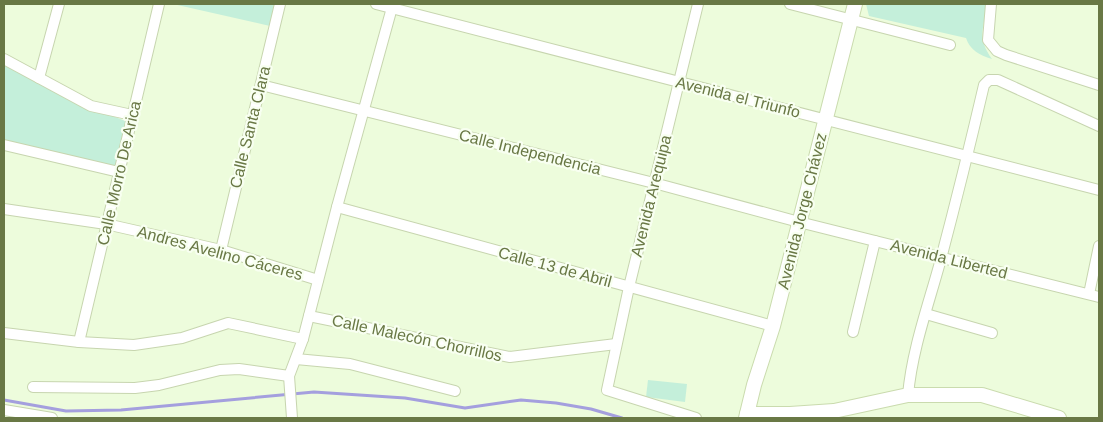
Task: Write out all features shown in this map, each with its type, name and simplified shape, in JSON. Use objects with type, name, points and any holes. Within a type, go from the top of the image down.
[{"type":"street","points":[[39,78],[59,4]]},
{"type":"street","name":"Calle Morro De Arica","points":[[80,342],[106,224],[159,4]]},
{"type":"street","name":"Calle Santa Clara","points":[[221,250],[280,4]]},
{"type":"street","name":"Avenida el Triunfo","points":[[376,4],[393,6],[1099,190]]},
{"type":"street","name":"Avenida Arequipa","points":[[696,418],[607,390],[629,287],[698,4]]},
{"type":"street","points":[[790,4],[950,45]]},
{"type":"street","name":"Avenida Jorge Chávez","points":[[747,416],[754,385],[773,326],[856,4]]},
{"type":"street","points":[[991,4],[988,40],[997,51],[1006,56],[1099,85]]},
{"type":"street","points":[[292,418],[290,379],[303,339],[336,207],[393,6]]},
{"type":"street","points":[[4,59],[90,106],[132,116]]},
{"type":"street","points":[[908,395],[910,373],[984,85],[989,80],[998,80],[1099,126]]},
{"type":"street","name":"Calle Independencia","points":[[261,85],[654,183],[799,222]]},
{"type":"street","points":[[4,145],[119,172]]},
{"type":"street","name":"Calle 13 de Abril","points":[[336,207],[773,326]]},
{"type":"street","name":"Andres Avelino Cáceres","points":[[4,209],[106,224],[221,250],[318,280]]},
{"type":"street","name":"Avenida Liberted","points":[[799,222],[1094,295]]},
{"type":"street","points":[[853,332],[875,241]]},
{"type":"street","points":[[1094,295],[1099,246]]},
{"type":"street","points":[[926,314],[992,333]]},
{"type":"street","name":"Calle Malecón Chorrillos","points":[[309,316],[510,358],[616,344]]},
{"type":"street","points":[[4,333],[80,342],[134,345],[182,338],[228,323],[303,339]]},
{"type":"street","points":[[296,359],[350,364],[454,391]]},
{"type":"street","points":[[33,387],[135,388],[159,385],[220,370],[239,369],[290,379]]},
{"type":"street","points":[[747,416],[834,411],[908,395],[982,395],[1059,418]]},
{"type":"street","points":[[4,410],[52,418]]},
{"type":"shaded area","points":[[4,4],[1099,4],[1099,418],[92,418],[4,405]]},
{"type":"shaded area","points":[[173,4],[276,4],[270,26]]},
{"type":"shaded area","points":[[866,4],[988,4],[982,33],[984,45],[992,59],[976,51],[970,46],[966,38],[869,16]]},
{"type":"shaded area","points":[[4,60],[89,107],[128,122],[117,166],[113,168],[4,142]]},
{"type":"shaded area","points":[[648,380],[687,384],[685,402],[646,397]]},
{"type":"waterway","points":[[4,400],[66,411],[121,410],[314,392],[405,398],[465,408],[521,400],[591,409],[622,418]]}]
